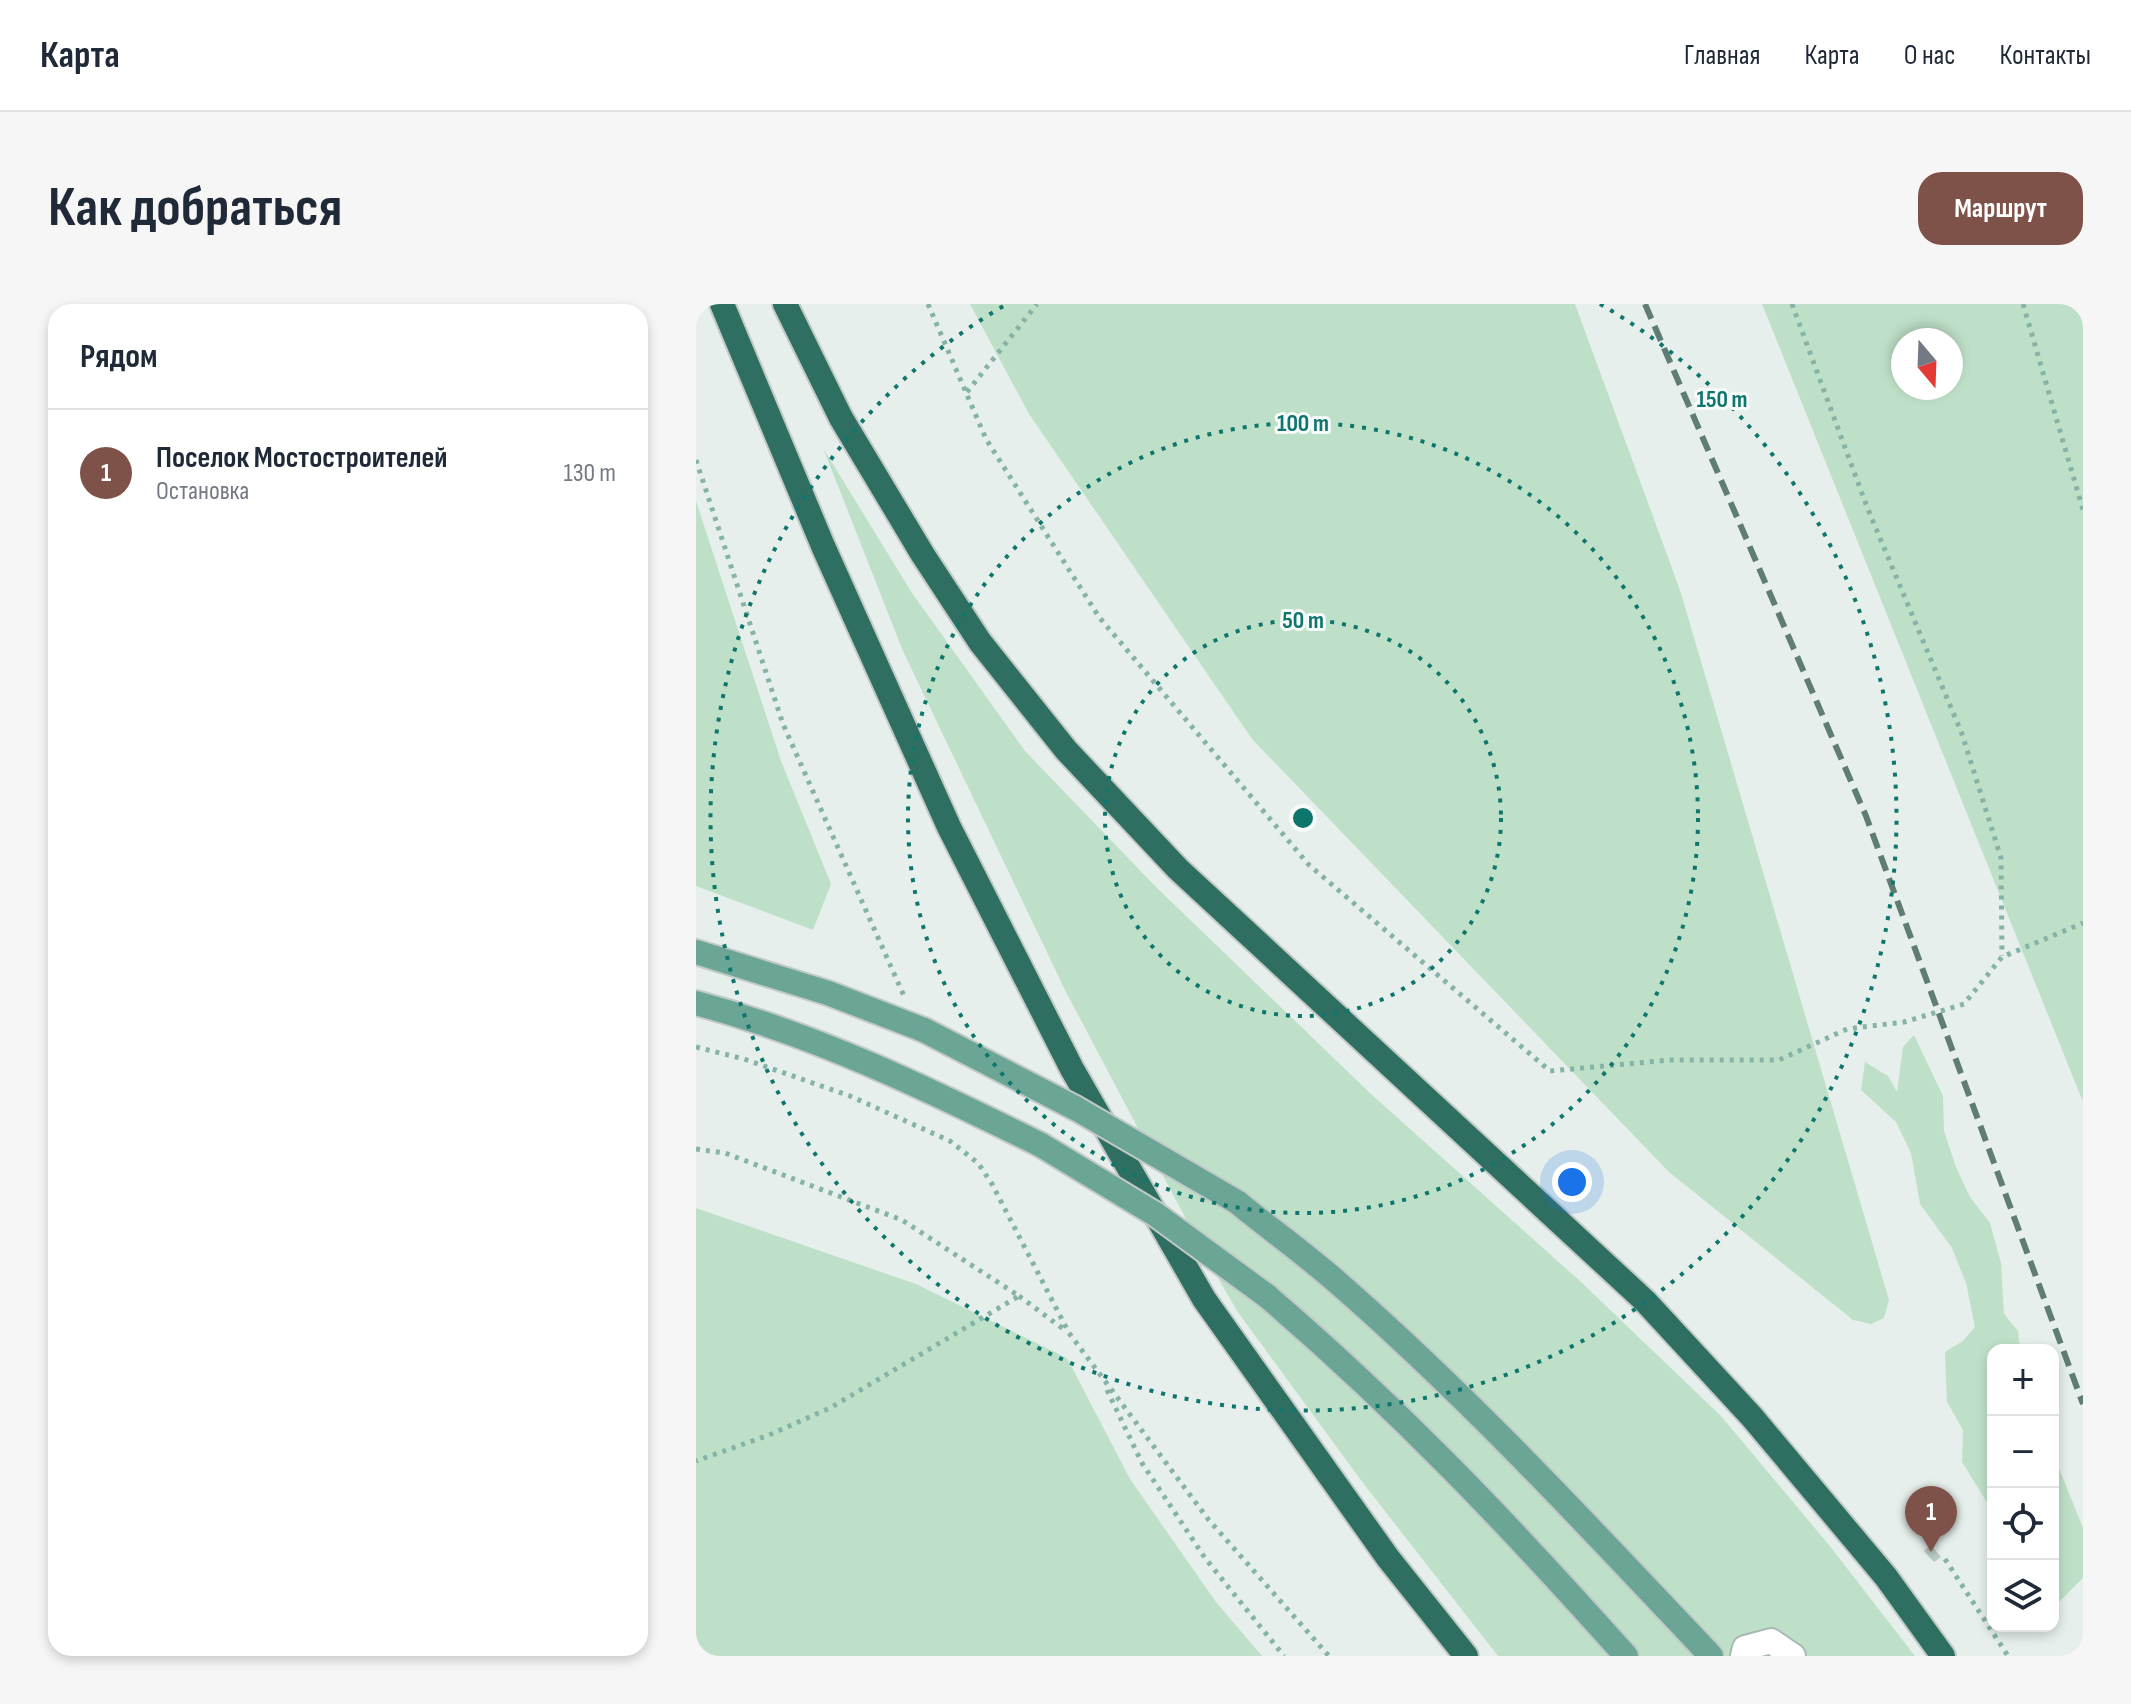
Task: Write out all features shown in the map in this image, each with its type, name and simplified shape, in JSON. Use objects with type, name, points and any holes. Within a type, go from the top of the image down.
[{"type":"highway","points":[[722,304],[823,546],[949,827],[1072,1069],[1204,1299],[1388,1558],[1466,1656]]},
{"type":"highway","points":[[785,304],[841,418],[923,555],[980,642],[1066,750],[1178,869],[1645,1301],[1752,1417],[1886,1577],[1943,1656]]},
{"type":"main road","points":[[696,952],[828,993],[924,1030],[1077,1109],[1237,1202],[1336,1281],[1446,1383],[1550,1485],[1711,1656]]},
{"type":"main road","points":[[696,1003],[861,1058],[1041,1145],[1155,1214],[1267,1296],[1347,1365],[1435,1449],[1522,1539],[1626,1656]]},
{"type":"lane","points":[[1743,1656],[1745,1648],[1771,1641],[1793,1656]]},
{"type":"path","points":[[928,304],[986,439],[1099,617],[1309,865],[1550,1071],[1670,1060],[1779,1060],[1847,1029],[1904,1022],[1964,1004],[2002,957],[2083,923]]},
{"type":"path","points":[[967,392],[1037,304]]},
{"type":"path","points":[[1792,304],[1867,507],[1962,734],[2001,858],[2002,957]]},
{"type":"path","points":[[2023,304],[2083,510]]},
{"type":"path","points":[[696,460],[783,724],[906,1001]]},
{"type":"path","points":[[696,1047],[744,1059],[850,1096],[950,1141],[978,1163],[992,1184],[1069,1333],[1101,1378],[1208,1519],[1329,1656]]},
{"type":"path","points":[[696,1149],[725,1153],[902,1220],[1019,1296],[1069,1333]]},
{"type":"path","points":[[696,1461],[769,1435],[830,1408],[1019,1296]]},
{"type":"path","points":[[1101,1378],[1150,1475],[1205,1558],[1284,1656]]},
{"type":"path","points":[[1945,1559],[2008,1656]]},
{"type":"green space","points":[[970,304],[1575,304],[1680,590],[1889,1300],[1884,1318],[1871,1324],[1853,1320],[1669,1172],[1252,739],[1029,414]]},
{"type":"green space","points":[[1762,304],[2083,304],[2083,1101]]},
{"type":"green space","points":[[823,448],[912,593],[1025,751],[1156,887],[1371,1094],[1581,1282],[1721,1416],[1829,1545],[1915,1656],[1498,1656],[1363,1483],[1237,1311],[1205,1255],[1066,992],[903,651]]},
{"type":"green space","points":[[696,501],[781,761],[831,884],[813,930],[696,886]]},
{"type":"green space","points":[[1914,1035],[1943,1096],[1944,1131],[1970,1197],[1990,1223],[2001,1263],[2004,1314],[2018,1331],[2019,1344],[1987,1344],[1987,1502],[1962,1462],[1963,1430],[1947,1402],[1945,1352],[1963,1341],[1975,1327],[1966,1283],[1952,1248],[1920,1204],[1911,1153],[1896,1122],[1861,1090],[1865,1062],[1888,1076],[1897,1092],[1903,1047]]},
{"type":"green space","points":[[696,1208],[916,1284],[1067,1358],[1130,1479],[1216,1602],[1262,1656],[696,1656]]},
{"type":"green space","points":[[2059,1468],[2083,1528],[2083,1578],[2059,1602]]},
{"type":"building","points":[[1931,1545],[1941,1557],[1934,1562],[1924,1551]]},
{"type":"railway","points":[[1645,304],[1866,816],[2083,1404]]},
{"type":"place","name":"Поселок Мостостроителей","points":[[1931,1552]]}]
